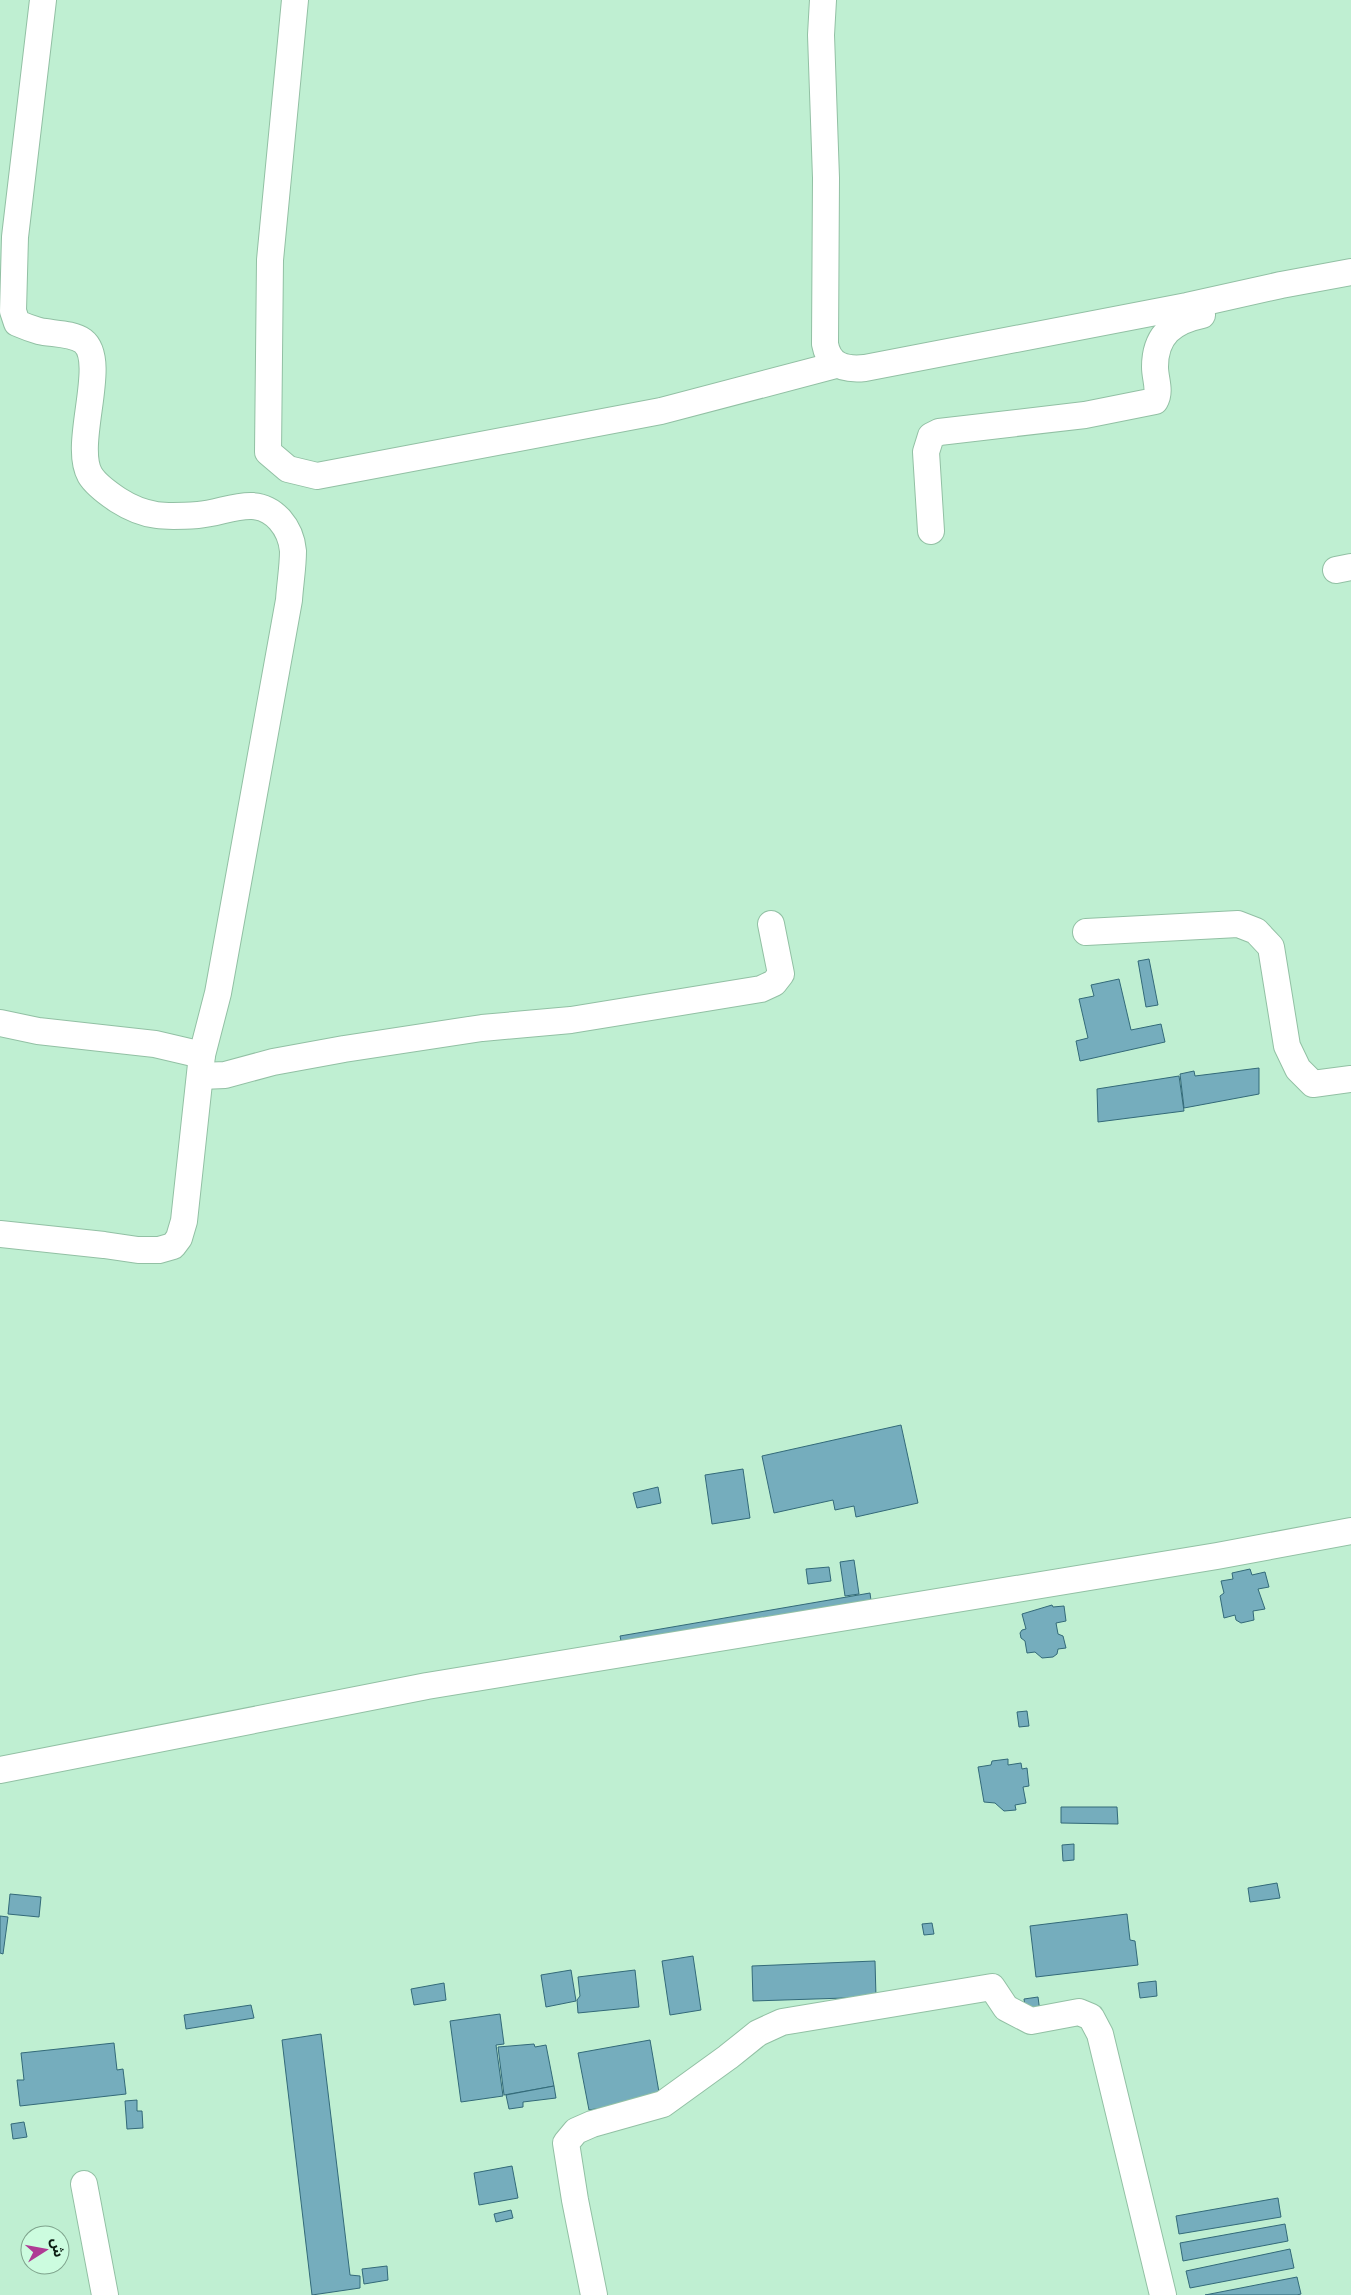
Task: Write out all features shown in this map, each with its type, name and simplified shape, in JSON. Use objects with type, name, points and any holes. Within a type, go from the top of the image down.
[{"type":"street","points":[[0,1234],[138,1250],[159,1250],[173,1246],[179,1238],[184,1221],[201,1066],[218,993],[287,609],[293,550],[286,527],[275,515],[263,507],[247,505],[200,515],[155,515],[134,510],[108,494],[90,475],[84,451],[92,374],[92,359],[88,348],[84,341],[39,331],[17,323],[13,304],[15,237],[43,0]]},
{"type":"street","points":[[296,0],[270,260],[268,452],[288,469],[317,476],[661,411],[836,365],[846,368],[865,368],[1188,306],[1281,284],[1351,272]]},
{"type":"street","points":[[823,0],[821,35],[826,178],[825,344],[829,356],[836,365]]},
{"type":"street","points":[[931,531],[926,452],[931,436],[938,432],[1085,415],[1151,403],[1158,396],[1155,367],[1159,345],[1165,332],[1175,324],[1199,316],[1351,289]]},
{"type":"street","points":[[0,1023],[38,1031],[155,1044],[225,1075],[273,1062],[344,1049],[482,1028],[571,1020],[761,989],[774,983],[781,974],[772,924]]},
{"type":"street","points":[[1086,932],[1238,924],[1256,931],[1271,947],[1287,1046],[1298,1069],[1313,1084],[1351,1079]]},
{"type":"street","points":[[0,1770],[427,1686],[1207,1558],[1351,1531]]},
{"type":"street","points":[[594,2295],[566,2143],[576,2131],[592,2124],[663,2104],[758,2033],[782,2022],[992,1987],[1006,2008],[1031,2021],[1080,2012],[1091,2017],[1100,2034],[1163,2295]]},
{"type":"street","points":[[84,2184],[106,2295]]},
{"type":"building","points":[[1149,959],[1158,1005],[1146,1007],[1138,961]]},
{"type":"building","points":[[1119,979],[1131,1030],[1161,1024],[1165,1042],[1080,1061],[1076,1041],[1088,1038],[1079,999],[1094,996],[1091,985]]},
{"type":"building","points":[[1259,1068],[1259,1094],[1184,1108],[1180,1074],[1194,1071],[1195,1076]]},
{"type":"building","points":[[1179,1076],[1184,1111],[1098,1122],[1097,1089]]},
{"type":"building","points":[[901,1425],[918,1503],[856,1517],[854,1506],[835,1510],[833,1500],[774,1513],[762,1456]]},
{"type":"building","points":[[743,1469],[750,1518],[712,1524],[705,1475]]},
{"type":"building","points":[[658,1487],[661,1503],[637,1508],[633,1493]]},
{"type":"building","points":[[854,1560],[859,1594],[845,1596],[840,1562]]},
{"type":"building","points":[[829,1567],[831,1581],[808,1584],[806,1569]]},
{"type":"building","points":[[1250,1569],[1252,1575],[1265,1572],[1269,1587],[1258,1589],[1265,1609],[1253,1611],[1254,1620],[1241,1623],[1236,1620],[1235,1615],[1224,1618],[1220,1596],[1224,1593],[1221,1581],[1233,1579],[1232,1573]]},
{"type":"building","points":[[870,1593],[872,1608],[623,1650],[620,1636]]},
{"type":"building","points":[[1052,1605],[1053,1607],[1064,1606],[1066,1621],[1056,1623],[1058,1634],[1063,1636],[1066,1648],[1058,1649],[1057,1654],[1053,1657],[1042,1658],[1035,1652],[1027,1653],[1025,1641],[1021,1638],[1020,1633],[1026,1629],[1022,1614]]},
{"type":"building","points":[[1027,1711],[1029,1726],[1019,1727],[1017,1712]]},
{"type":"building","points":[[1008,1759],[1008,1765],[1021,1763],[1022,1769],[1027,1768],[1029,1786],[1023,1787],[1026,1803],[1015,1805],[1016,1810],[1004,1811],[995,1803],[984,1802],[978,1767],[991,1765],[992,1761]]},
{"type":"building","points":[[1061,1807],[1117,1807],[1118,1824],[1061,1823]]},
{"type":"building","points":[[1074,1844],[1074,1860],[1063,1861],[1062,1845]]},
{"type":"building","points":[[1277,1883],[1280,1898],[1250,1902],[1248,1888]]},
{"type":"building","points":[[10,1894],[41,1897],[39,1917],[8,1914]]},
{"type":"building","points":[[1127,1914],[1130,1940],[1135,1941],[1138,1965],[1036,1977],[1030,1926]]},
{"type":"building","points":[[0,1916],[8,1917],[3,1954],[0,1953]]},
{"type":"building","points":[[932,1923],[934,1934],[924,1935],[922,1924]]},
{"type":"building","points":[[693,1956],[701,2010],[670,2015],[662,1961]]},
{"type":"building","points":[[875,1961],[876,1997],[753,2001],[752,1966]]},
{"type":"building","points":[[571,1970],[576,2001],[546,2007],[541,1975]]},
{"type":"building","points":[[635,1970],[639,2007],[578,2013],[577,2000],[580,1996],[578,1977]]},
{"type":"building","points":[[1156,1981],[1157,1996],[1140,1998],[1138,1983]]},
{"type":"building","points":[[444,1983],[446,2000],[414,2005],[411,1989]]},
{"type":"building","points":[[1038,1997],[1040,2012],[1026,2014],[1024,1999]]},
{"type":"building","points":[[251,2005],[254,2018],[186,2029],[184,2015]]},
{"type":"building","points":[[500,2014],[504,2044],[496,2045],[503,2096],[461,2102],[450,2021]]},
{"type":"building","points":[[321,2034],[350,2275],[360,2276],[360,2288],[312,2295],[282,2040]]},
{"type":"building","points":[[650,2040],[660,2098],[589,2110],[578,2053]]},
{"type":"building","points":[[114,2043],[117,2070],[123,2069],[126,2094],[20,2106],[17,2080],[24,2080],[21,2053]]},
{"type":"building","points":[[534,2044],[535,2047],[546,2045],[554,2086],[504,2095],[498,2047]]},
{"type":"building","points":[[554,2086],[556,2098],[523,2102],[523,2107],[509,2109],[506,2095]]},
{"type":"building","points":[[137,2100],[137,2111],[142,2111],[143,2128],[127,2129],[125,2101]]},
{"type":"building","points":[[24,2122],[27,2137],[13,2139],[11,2124]]},
{"type":"building","points":[[512,2166],[518,2198],[479,2205],[474,2173]]},
{"type":"building","points":[[1278,2198],[1281,2217],[1179,2234],[1176,2216]]},
{"type":"building","points":[[511,2210],[513,2218],[496,2222],[494,2214]]},
{"type":"building","points":[[1285,2224],[1288,2241],[1183,2261],[1180,2243]]},
{"type":"building","points":[[1290,2249],[1294,2268],[1190,2288],[1186,2271]]},
{"type":"building","points":[[387,2266],[388,2280],[364,2284],[362,2269]]},
{"type":"building","points":[[1297,2277],[1301,2294],[1297,2295],[1205,2295]]}]
